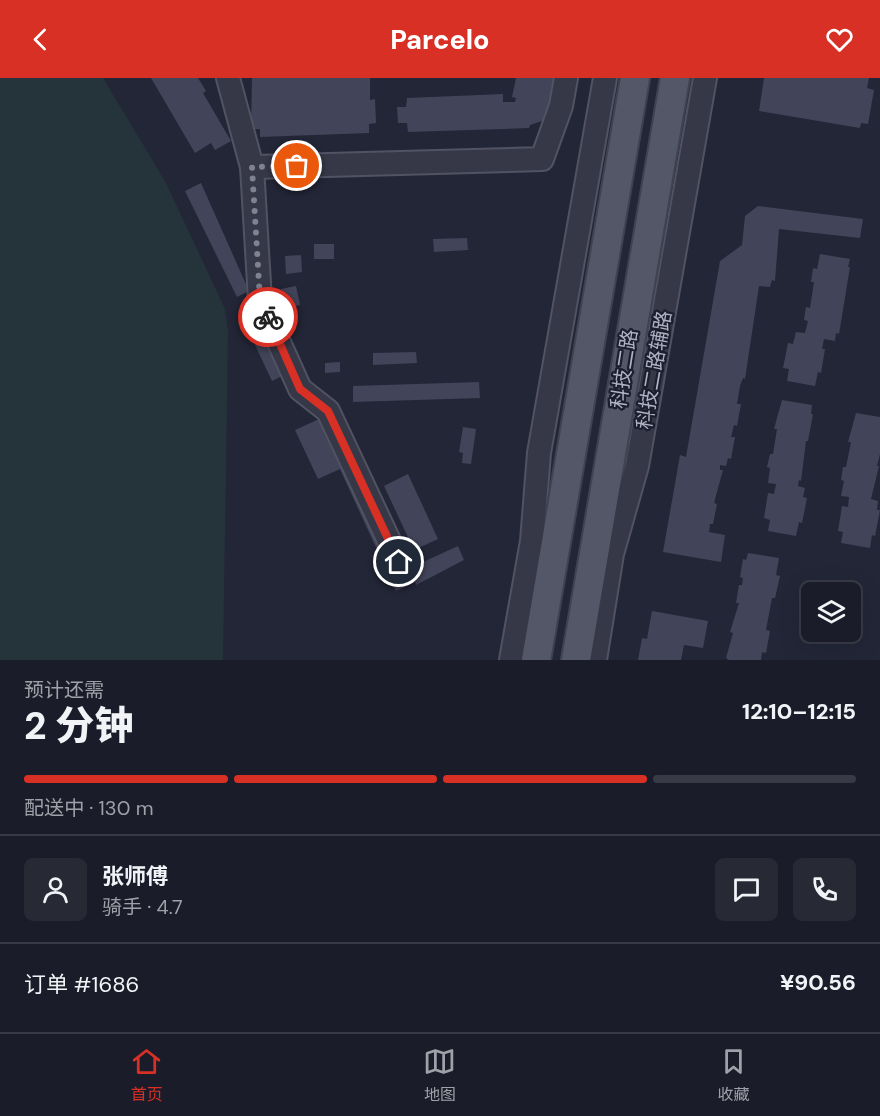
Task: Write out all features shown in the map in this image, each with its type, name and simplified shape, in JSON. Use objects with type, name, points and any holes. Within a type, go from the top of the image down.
[{"type":"main road","name":"科技二路","points":[[536,660],[635,78]]},
{"type":"main road","name":"科技二路","points":[[576,660],[675,78]]},
{"type":"street","points":[[228,78],[252,167],[260,300],[300,389],[328,411],[399,562]]},
{"type":"street","points":[[252,167],[542,159],[561,106],[566,78]]},
{"type":"street","points":[[512,660],[532,541],[539,453],[605,78]]},
{"type":"street","name":"科技二路辅路","points":[[595,660],[612,554],[637,466],[705,78]]},
{"type":"shaded area","points":[[0,78],[103,78],[165,181],[225,309],[228,332],[223,660],[0,660]]},
{"type":"building","points":[[151,78],[198,78],[206,91],[203,93],[231,141],[215,150],[211,143],[195,153]]},
{"type":"building","points":[[252,78],[370,78],[370,100],[375,99],[376,123],[369,124],[369,133],[260,137],[260,129],[251,129]]},
{"type":"building","points":[[516,78],[562,78],[545,120],[530,125],[529,128],[408,132],[407,123],[398,123],[397,107],[406,107],[407,98],[503,94],[503,102],[515,102],[516,98],[512,97]]},
{"type":"building","points":[[764,78],[869,78],[867,88],[874,90],[868,124],[861,123],[860,128],[759,111]]},
{"type":"building","points":[[201,183],[249,291],[237,297],[185,191]]},
{"type":"building","points":[[758,206],[863,219],[860,238],[779,229],[775,281],[772,280],[770,287],[759,286],[745,379],[743,378],[740,386],[737,404],[741,404],[737,426],[734,425],[731,437],[735,437],[731,459],[728,458],[726,466],[720,465],[720,470],[723,470],[714,503],[717,504],[713,524],[710,524],[709,532],[725,535],[721,562],[663,552],[680,455],[686,457],[720,261],[742,245],[745,216]]},
{"type":"building","points":[[467,238],[468,250],[434,252],[433,239]]},
{"type":"building","points":[[314,244],[334,244],[334,259],[314,259]]},
{"type":"building","points":[[820,254],[850,259],[848,267],[850,267],[839,334],[836,333],[835,341],[824,339],[822,349],[825,349],[821,373],[818,372],[815,386],[787,381],[789,369],[783,368],[788,343],[793,344],[796,332],[805,333],[808,321],[804,320],[806,307],[810,308],[814,282],[811,282],[813,268],[817,269]]},
{"type":"building","points":[[301,255],[302,272],[286,274],[285,256]]},
{"type":"building","points":[[296,286],[300,305],[285,308],[281,289]]},
{"type":"building","points":[[269,338],[286,374],[272,381],[255,345]]},
{"type":"building","points":[[416,352],[417,363],[373,365],[373,353]]},
{"type":"building","points":[[340,362],[340,372],[325,373],[325,363]]},
{"type":"building","points":[[479,382],[480,398],[353,402],[353,386]]},
{"type":"building","points":[[782,400],[812,405],[811,414],[813,414],[808,441],[806,441],[801,481],[799,480],[798,486],[805,488],[803,497],[807,498],[802,523],[799,522],[796,536],[768,531],[770,520],[764,518],[768,493],[774,494],[776,484],[768,483],[770,468],[767,467],[770,454],[773,454],[777,429],[774,429]]},
{"type":"building","points":[[315,410],[338,413],[410,568],[458,546],[464,560],[416,585],[415,582],[396,591],[340,469],[318,479],[295,430],[319,419]]},
{"type":"building","points":[[856,413],[880,417],[880,454],[877,466],[879,466],[871,499],[878,501],[877,510],[880,510],[870,548],[841,543],[843,532],[838,531],[842,506],[848,507],[849,497],[841,496],[844,481],[841,480],[843,467],[846,467],[851,442],[848,442]]},
{"type":"building","points":[[463,427],[476,429],[471,464],[462,463],[463,453],[459,452]]},
{"type":"building","points":[[408,474],[438,539],[414,550],[384,486]]},
{"type":"building","points":[[748,553],[779,558],[776,575],[780,576],[775,598],[772,598],[766,630],[770,631],[766,653],[762,652],[761,660],[729,660],[726,658],[733,633],[730,632],[739,603],[736,603],[739,585],[742,585],[743,578],[740,577],[743,559],[746,560]]},
{"type":"building","points":[[652,611],[708,621],[703,648],[684,645],[681,660],[638,660],[642,638],[647,639]]},
{"type":"way so far","points":[[268,317],[260,300],[252,167],[297,166]]},
{"type":"route","points":[[268,317],[300,389],[328,411],[399,562]]}]
